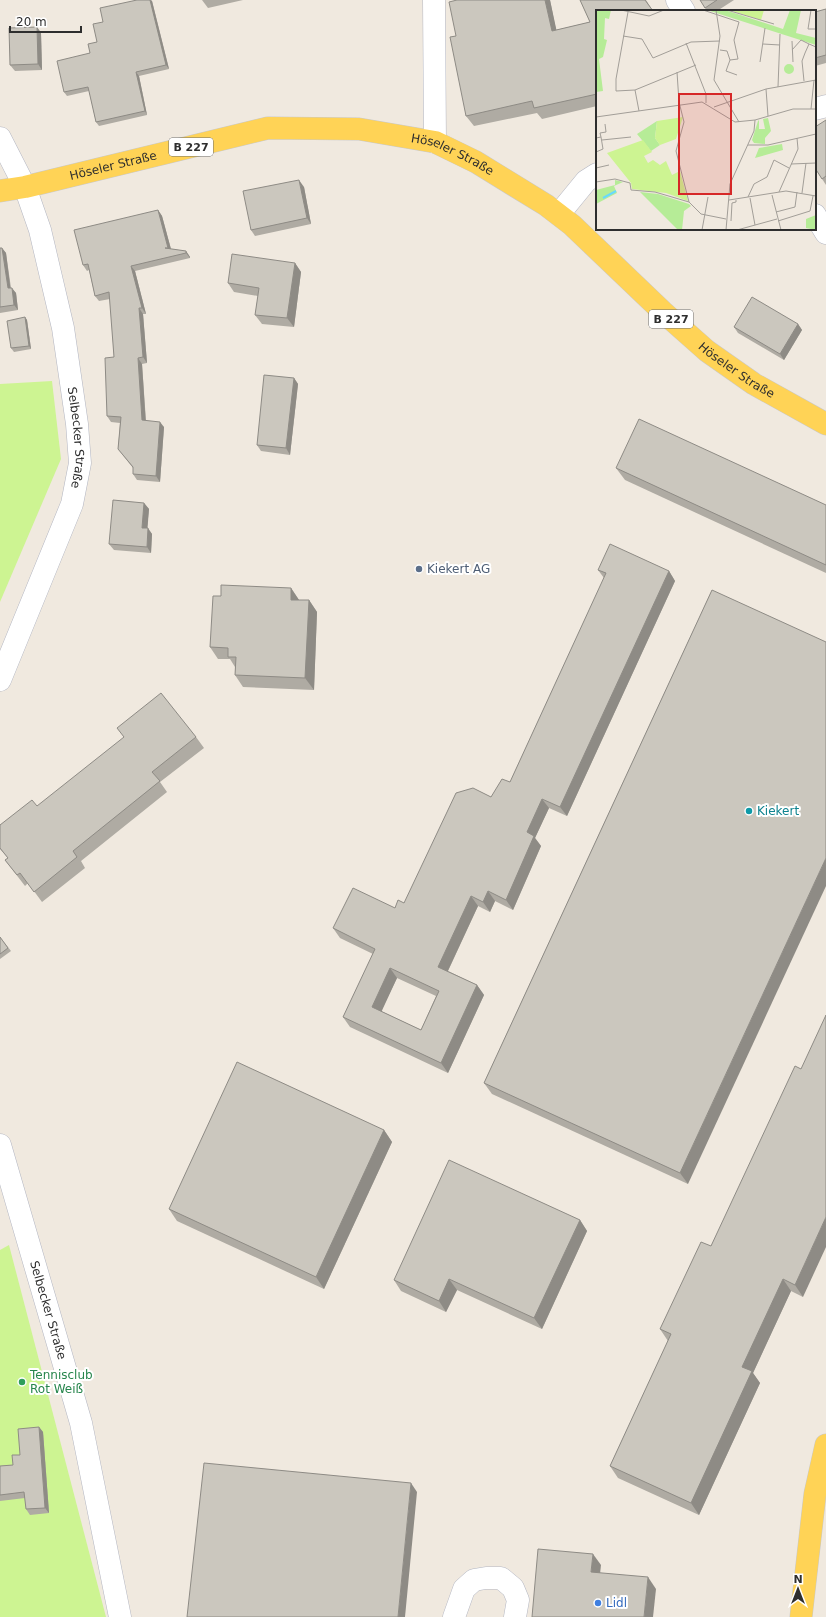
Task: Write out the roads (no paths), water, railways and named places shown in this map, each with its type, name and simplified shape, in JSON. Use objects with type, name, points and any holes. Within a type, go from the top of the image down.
[{"type":"main road","name":"Höseler Straße","points":[[0,191],[25,187],[268,128],[359,129],[435,142],[476,162],[559,214],[707,351],[754,384],[826,424]]},
{"type":"main road","points":[[801,1617],[815,1494],[826,1445]]},
{"type":"street","points":[[434,0],[435,142]]},
{"type":"street","points":[[677,0],[683,10]]},
{"type":"street","points":[[816,109],[826,106]]},
{"type":"street","name":"Selbecker Straße","points":[[0,138],[25,187],[40,230],[63,328],[77,424],[80,463],[72,504],[0,680]]},
{"type":"street","points":[[559,214],[586,181],[596,175]]},
{"type":"street","points":[[816,217],[826,233]]},
{"type":"street","name":"Selbecker Straße","points":[[0,1146],[81,1424],[120,1617]]},
{"type":"street","points":[[454,1617],[464,1589],[474,1580],[501,1578],[514,1588],[518,1600],[515,1617]]},
{"type":"place","name":"Kiekert AG","points":[[419,569]]},
{"type":"place","name":"Kiekert","points":[[749,811]]},
{"type":"place","name":"Tennisclub Rot Weiß","points":[[22,1382]]},
{"type":"place","name":"Lidl","points":[[598,1603]]}]
